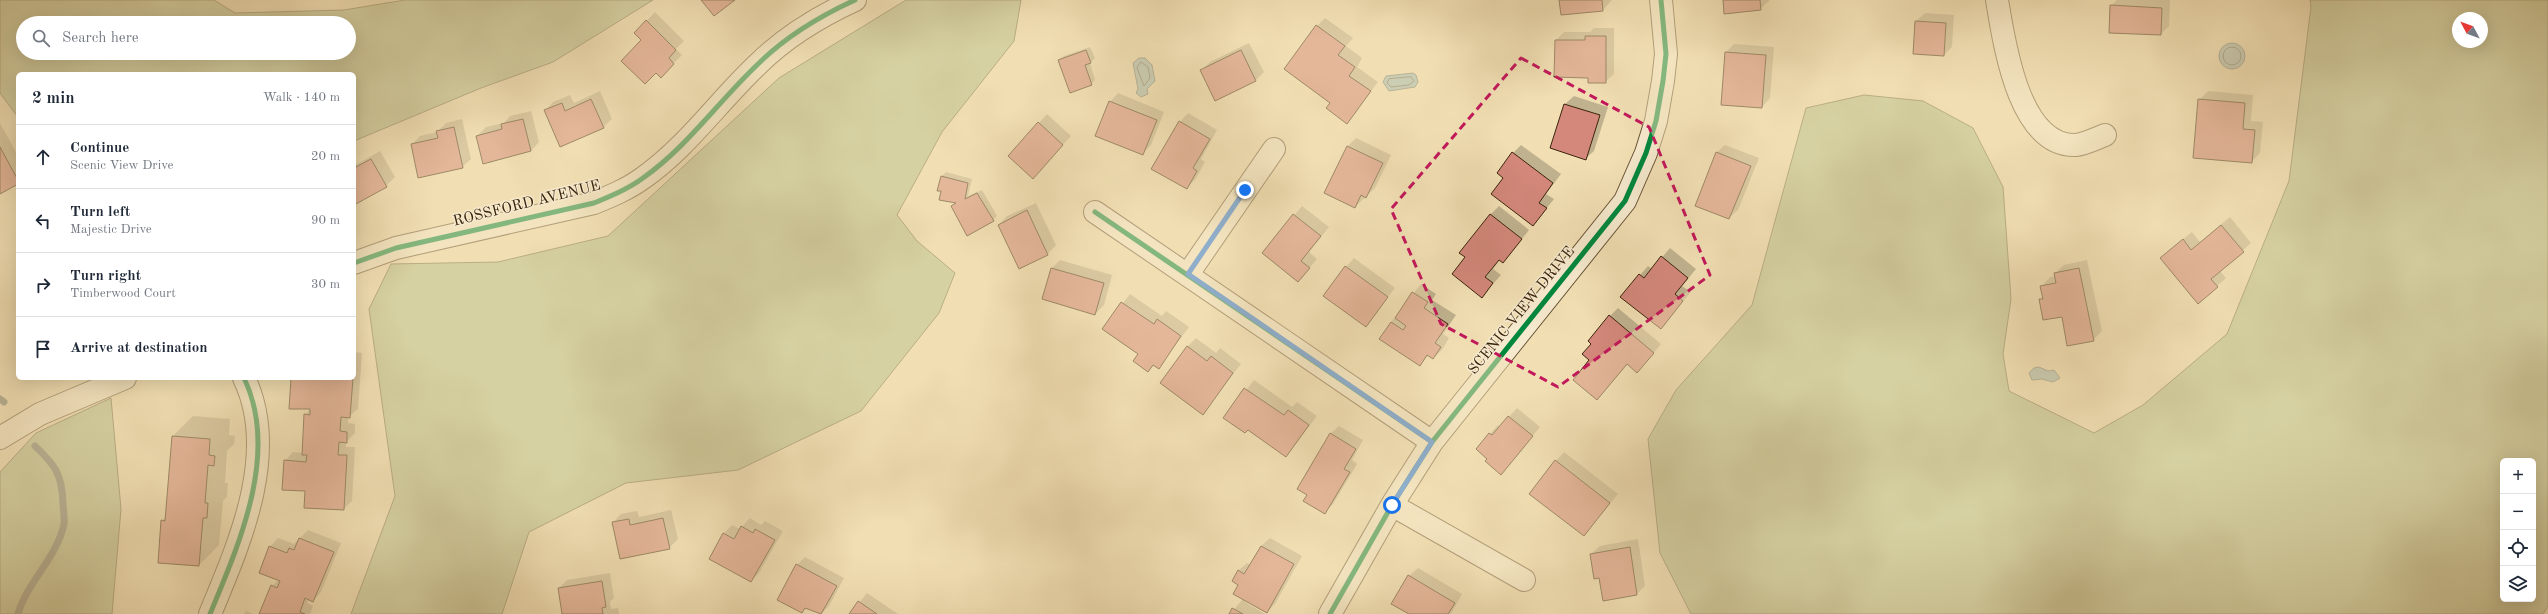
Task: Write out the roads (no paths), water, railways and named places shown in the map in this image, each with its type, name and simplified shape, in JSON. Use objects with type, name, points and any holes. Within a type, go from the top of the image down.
[{"type":"street","name":"ROSSFORD AVENUE","points":[[356,263],[396,248],[594,203],[619,192],[643,178],[688,140],[757,65],[776,49],[816,20],[855,0]]},
{"type":"street","name":"SCENIC VIEW DRIVE","points":[[1330,614],[1392,505],[1432,442],[1625,201],[1646,153],[1656,121],[1666,54],[1661,0]]},
{"type":"street","points":[[1997,0],[2019,98],[2030,116],[2044,132],[2059,141],[2076,145],[2105,135]]},
{"type":"street","points":[[1188,274],[1274,149]]},
{"type":"street","points":[[1095,212],[1188,274],[1432,442]]},
{"type":"street","points":[[0,438],[40,414],[120,380]]},
{"type":"street","points":[[210,614],[238,544],[250,509],[255,486],[257,436],[255,409],[245,380]]},
{"type":"street","points":[[1392,505],[1524,580]]},
{"type":"water","points":[[2232,43],[2241,47],[2245,56],[2241,65],[2232,69],[2223,65],[2219,56],[2223,47]]},
{"type":"water","points":[[1139,58],[1145,58],[1152,65],[1155,81],[1147,89],[1148,94],[1141,97],[1136,93],[1138,89],[1133,63]]},
{"type":"water","points":[[1413,73],[1416,75],[1418,82],[1415,87],[1389,91],[1383,82],[1386,76]]},
{"type":"water","points":[[2039,367],[2048,371],[2054,370],[2060,378],[2053,382],[2042,379],[2032,380],[2029,373],[2034,368]]},
{"type":"waterway","points":[[0,399],[4,402]]},
{"type":"waterway","points":[[18,614],[28,591],[55,548],[64,524],[62,493],[59,477],[48,459],[35,446]]}]
